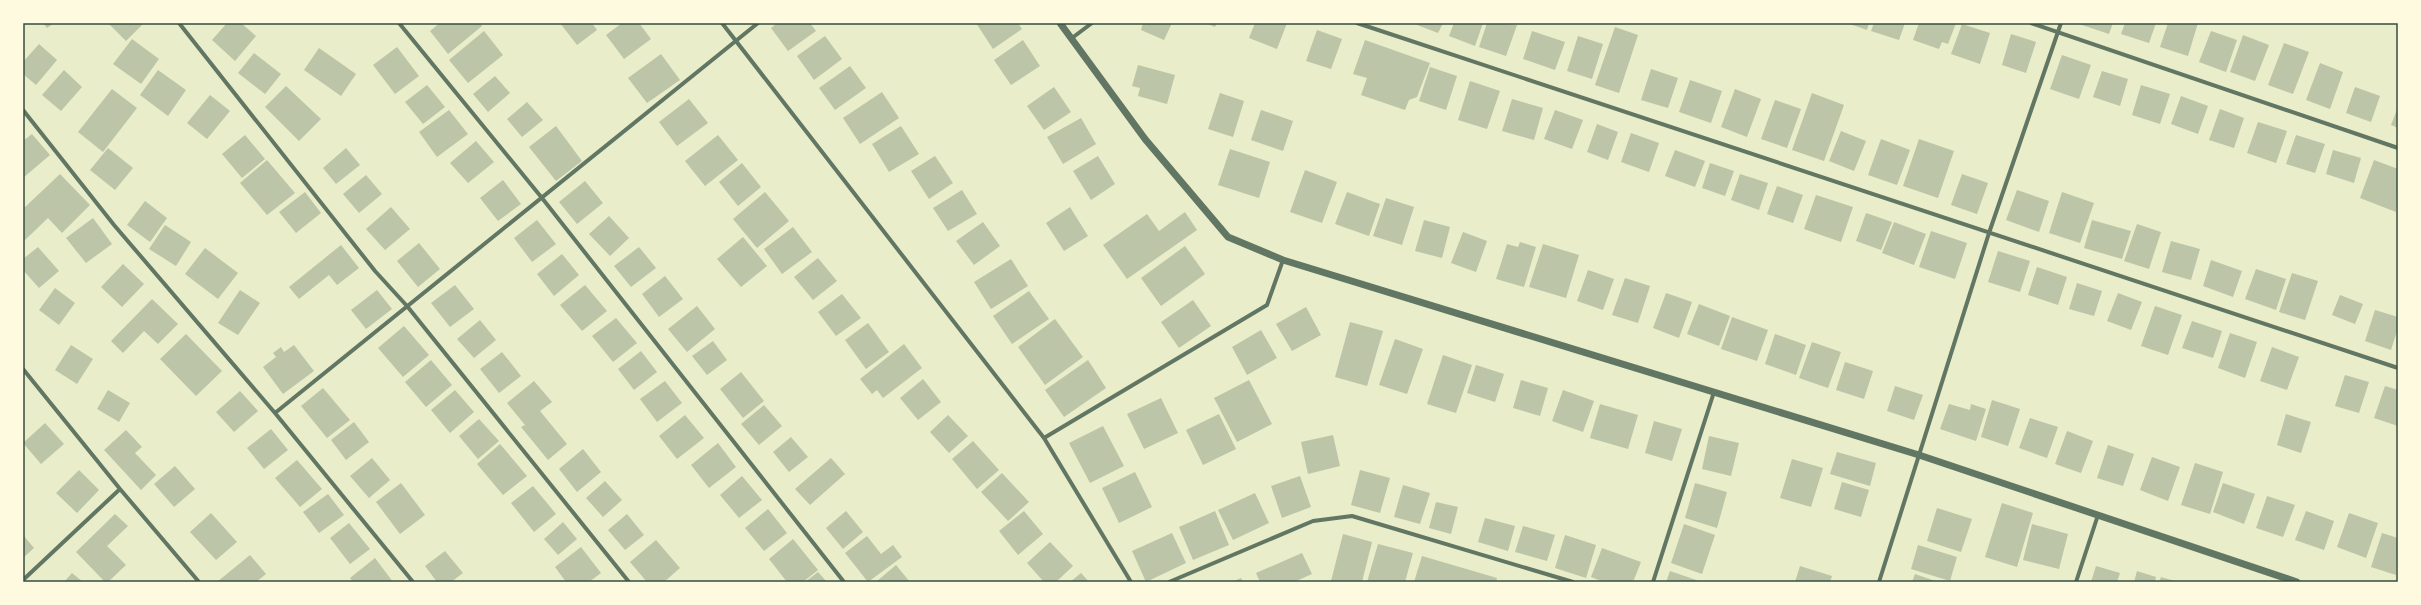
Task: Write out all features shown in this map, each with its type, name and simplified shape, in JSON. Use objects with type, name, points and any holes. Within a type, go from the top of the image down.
[{"type":"street","points":[[179,23],[375,271],[407,306],[630,582]]},
{"type":"street","points":[[399,23],[542,198],[844,582]]},
{"type":"street","points":[[722,23],[1044,438],[1131,582]]},
{"type":"street","points":[[276,413],[758,23]]},
{"type":"street","points":[[1060,23],[1145,139],[1228,237],[1283,260],[1919,455],[2297,582]]},
{"type":"street","points":[[1072,38],[1092,23]]},
{"type":"street","points":[[1357,23],[1786,163],[1989,233],[2398,368]]},
{"type":"street","points":[[2031,23],[2398,148]]},
{"type":"street","points":[[1879,582],[1989,233],[2061,23]]},
{"type":"street","points":[[23,110],[114,225],[276,413],[413,582]]},
{"type":"street","points":[[1044,438],[1267,305],[1283,260]]},
{"type":"street","points":[[23,369],[120,489],[199,582]]},
{"type":"street","points":[[1652,582],[1714,392]]},
{"type":"street","points":[[23,580],[120,489]]},
{"type":"street","points":[[2076,582],[2098,514]]},
{"type":"street","points":[[1169,582],[1313,522],[1352,516],[1573,582]]},
{"type":"building","points":[[43,23],[54,23],[47,28]]},
{"type":"building","points":[[108,23],[144,23],[126,41]]},
{"type":"building","points":[[227,23],[241,23],[256,36],[235,61],[212,40]]},
{"type":"building","points":[[440,23],[480,23],[482,26],[448,54],[430,31]]},
{"type":"building","points":[[560,23],[592,23],[597,30],[577,45]]},
{"type":"building","points":[[622,23],[639,23],[651,39],[624,59],[606,35]]},
{"type":"building","points":[[777,23],[810,23],[816,31],[788,51],[771,28]]},
{"type":"building","points":[[976,23],[1018,23],[1022,29],[993,49]]},
{"type":"building","points":[[1143,23],[1172,23],[1164,40],[1141,30]]},
{"type":"building","points":[[1205,23],[1217,23],[1215,27]]},
{"type":"building","points":[[1255,23],[1287,23],[1277,49],[1249,38]]},
{"type":"building","points":[[1412,23],[1443,23],[1438,33]]},
{"type":"building","points":[[1454,23],[1483,23],[1475,46],[1449,36]]},
{"type":"building","points":[[1487,23],[1517,25],[1506,56],[1479,47]]},
{"type":"building","points":[[1847,23],[1869,23],[1867,30]]},
{"type":"building","points":[[1874,23],[1905,23],[1899,40],[1871,31]]},
{"type":"building","points":[[1919,23],[1956,23],[1948,44],[1942,42],[1939,49],[1913,40]]},
{"type":"building","points":[[2076,23],[2113,23],[2109,34]]},
{"type":"building","points":[[2125,23],[2156,23],[2149,43],[2121,34]]},
{"type":"building","points":[[2168,23],[2198,23],[2188,56],[2160,47]]},
{"type":"building","points":[[1962,24],[1990,33],[1980,64],[1951,54]]},
{"type":"building","points":[[1615,27],[1638,35],[1619,93],[1595,85]]},
{"type":"building","points":[[1317,30],[1342,39],[1331,69],[1306,61]]},
{"type":"building","points":[[484,31],[503,55],[468,83],[449,60]]},
{"type":"building","points":[[1532,31],[1565,42],[1555,70],[1523,59]]},
{"type":"building","points":[[2211,31],[2237,40],[2226,72],[2199,62]]},
{"type":"building","points":[[2011,34],[2036,42],[2026,73],[2002,65]]},
{"type":"building","points":[[2243,35],[2269,45],[2255,81],[2230,72]]},
{"type":"building","points":[[825,36],[842,59],[814,80],[797,56]]},
{"type":"building","points":[[1578,36],[1603,44],[1592,79],[1567,71]]},
{"type":"building","points":[[132,39],[159,59],[141,84],[113,64]]},
{"type":"building","points":[[1023,40],[1040,66],[1011,85],[994,60]]},
{"type":"building","points":[[1365,40],[1430,63],[1417,97],[1409,100],[1405,110],[1361,95],[1367,78],[1353,74]]},
{"type":"building","points":[[2284,43],[2309,52],[2293,94],[2268,85]]},
{"type":"building","points":[[39,44],[57,60],[36,85],[23,74],[23,62]]},
{"type":"building","points":[[397,47],[419,76],[395,94],[373,65]]},
{"type":"building","points":[[319,48],[356,74],[341,96],[304,70]]},
{"type":"building","points":[[254,53],[281,74],[265,94],[238,73]]},
{"type":"building","points":[[661,54],[680,80],[647,103],[628,78]]},
{"type":"building","points":[[2062,55],[2091,65],[2079,99],[2050,89]]},
{"type":"building","points":[[2320,63],[2343,72],[2330,109],[2306,100]]},
{"type":"building","points":[[1138,65],[1175,75],[1167,104],[1138,96],[1140,88],[1132,86]]},
{"type":"building","points":[[850,66],[866,88],[835,110],[819,88]]},
{"type":"building","points":[[1430,67],[1457,76],[1446,110],[1419,101]]},
{"type":"building","points":[[1651,69],[1678,78],[1668,108],[1641,100]]},
{"type":"building","points":[[64,70],[82,87],[61,111],[42,95]]},
{"type":"building","points":[[158,70],[186,90],[168,116],[140,95]]},
{"type":"building","points":[[2102,71],[2128,79],[2120,106],[2093,97]]},
{"type":"building","points":[[495,76],[510,93],[488,112],[473,94]]},
{"type":"building","points":[[1690,80],[1722,91],[1711,123],[1679,112]]},
{"type":"building","points":[[1470,81],[1500,91],[1487,129],[1458,120]]},
{"type":"building","points":[[427,85],[445,107],[423,124],[405,102]]},
{"type":"building","points":[[2141,85],[2170,94],[2160,124],[2132,115]]},
{"type":"building","points":[[286,86],[321,119],[299,141],[265,107]]},
{"type":"building","points":[[1054,87],[1071,112],[1044,130],[1027,106]]},
{"type":"building","points":[[2355,87],[2380,96],[2371,122],[2346,113]]},
{"type":"building","points":[[112,89],[137,108],[103,152],[78,132]]},
{"type":"building","points":[[1735,89],[1761,99],[1747,137],[1721,127]]},
{"type":"building","points":[[882,92],[899,118],[860,144],[843,118]]},
{"type":"building","points":[[1220,93],[1244,101],[1233,137],[1208,129]]},
{"type":"building","points":[[1812,93],[1844,105],[1824,161],[1792,150]]},
{"type":"building","points":[[210,95],[230,111],[207,139],[187,123]]},
{"type":"building","points":[[2181,96],[2208,106],[2198,134],[2171,124]]},
{"type":"building","points":[[689,99],[708,123],[677,146],[659,122]]},
{"type":"building","points":[[1512,99],[1543,108],[1534,140],[1502,131]]},
{"type":"building","points":[[1775,100],[1801,109],[1787,148],[1761,139]]},
{"type":"building","points":[[527,102],[543,120],[522,137],[507,119]]},
{"type":"building","points":[[2398,107],[2398,128],[2391,125]]},
{"type":"building","points":[[2220,109],[2244,118],[2234,148],[2209,140]]},
{"type":"building","points":[[449,110],[468,134],[437,157],[419,132]]},
{"type":"building","points":[[1261,110],[1293,121],[1283,151],[1251,140]]},
{"type":"building","points":[[1555,110],[1583,120],[1572,149],[1544,139]]},
{"type":"building","points":[[1081,118],[1096,144],[1063,164],[1047,137]]},
{"type":"building","points":[[2258,122],[2287,131],[2276,163],[2247,153]]},
{"type":"building","points":[[1597,124],[1618,132],[1608,160],[1587,152]]},
{"type":"building","points":[[556,126],[582,161],[556,181],[529,147]]},
{"type":"building","points":[[901,126],[919,154],[889,172],[872,144]]},
{"type":"building","points":[[1841,131],[1866,141],[1854,171],[1829,161]]},
{"type":"building","points":[[1631,133],[1659,143],[1649,172],[1621,162]]},
{"type":"building","points":[[32,134],[50,155],[23,178],[23,141]]},
{"type":"building","points":[[245,135],[265,159],[242,178],[222,154]]},
{"type":"building","points":[[718,135],[738,160],[705,186],[685,161]]},
{"type":"building","points":[[2296,135],[2325,144],[2315,173],[2286,164]]},
{"type":"building","points":[[1881,139],[1910,150],[1897,185],[1868,175]]},
{"type":"building","points":[[1919,139],[1954,151],[1938,198],[1903,186]]},
{"type":"building","points":[[476,141],[494,162],[468,183],[450,163]]},
{"type":"building","points":[[108,148],[133,168],[115,190],[90,170]]},
{"type":"building","points":[[346,148],[360,165],[336,184],[323,168]]},
{"type":"building","points":[[1230,149],[1270,162],[1259,198],[1218,185]]},
{"type":"building","points":[[1675,150],[1705,161],[1695,187],[1665,176]]},
{"type":"building","points":[[2333,150],[2361,158],[2354,183],[2326,174]]},
{"type":"building","points":[[935,156],[953,183],[929,199],[911,171]]},
{"type":"building","points":[[1098,156],[1115,184],[1091,200],[1073,171]]},
{"type":"building","points":[[267,160],[295,193],[267,215],[240,183]]},
{"type":"building","points":[[2374,160],[2398,169],[2396,212],[2360,198]]},
{"type":"building","points":[[742,163],[761,187],[738,206],[719,182]]},
{"type":"building","points":[[1710,163],[1734,171],[1725,196],[1702,188]]},
{"type":"building","points":[[1305,170],[1337,182],[1322,223],[1290,212]]},
{"type":"building","points":[[60,174],[90,205],[62,233],[48,218],[25,240],[23,238],[23,209]]},
{"type":"building","points":[[1740,174],[1768,183],[1759,210],[1731,200]]},
{"type":"building","points":[[1962,174],[1988,183],[1977,214],[1951,205]]},
{"type":"building","points":[[366,175],[382,194],[359,213],[343,194]]},
{"type":"building","points":[[503,180],[521,204],[498,221],[480,198]]},
{"type":"building","points":[[585,181],[603,203],[577,224],[559,202]]},
{"type":"building","points":[[1777,186],[1803,195],[1793,223],[1767,214]]},
{"type":"building","points":[[962,190],[977,214],[948,231],[933,208]]},
{"type":"building","points":[[2017,190],[2049,201],[2039,232],[2006,220]]},
{"type":"building","points":[[305,192],[321,213],[296,233],[279,212]]},
{"type":"building","points":[[765,192],[789,221],[757,248],[733,219]]},
{"type":"building","points":[[1347,192],[1380,204],[1369,236],[1335,224]]},
{"type":"building","points":[[2062,192],[2094,203],[2080,243],[2049,233]]},
{"type":"building","points":[[1816,195],[1853,207],[1841,242],[1804,229]]},
{"type":"building","points":[[1386,198],[1414,207],[1402,245],[1373,236]]},
{"type":"building","points":[[145,201],[167,218],[150,242],[127,225]]},
{"type":"building","points":[[391,207],[410,229],[385,250],[366,229]]},
{"type":"building","points":[[1070,207],[1088,236],[1064,251],[1046,223]]},
{"type":"building","points":[[1185,212],[1197,230],[1127,279],[1103,245],[1147,214],[1159,231]]},
{"type":"building","points":[[1866,213],[1892,222],[1881,250],[1856,241]]},
{"type":"building","points":[[609,216],[629,238],[610,256],[589,234]]},
{"type":"building","points":[[93,218],[112,244],[86,263],[66,238]]},
{"type":"building","points":[[537,220],[556,244],[532,262],[514,238]]},
{"type":"building","points":[[1424,220],[1450,227],[1442,258],[1415,251]]},
{"type":"building","points":[[2092,220],[2131,231],[2122,259],[2084,248]]},
{"type":"building","points":[[983,222],[1000,246],[974,265],[956,241]]},
{"type":"building","points":[[1894,222],[1926,234],[1914,265],[1882,253]]},
{"type":"building","points":[[2137,224],[2161,232],[2149,269],[2124,261]]},
{"type":"building","points":[[165,225],[191,242],[176,266],[149,249]]},
{"type":"building","points":[[793,227],[812,252],[782,274],[764,249]]},
{"type":"building","points":[[1931,231],[1967,243],[1955,279],[1919,267]]},
{"type":"building","points":[[1463,232],[1487,241],[1476,272],[1451,263]]},
{"type":"building","points":[[743,237],[767,266],[741,287],[717,259]]},
{"type":"building","points":[[2171,241],[2200,249],[2191,280],[2162,272]]},
{"type":"building","points":[[1520,242],[1536,247],[1524,287],[1496,279],[1507,244],[1518,247]]},
{"type":"building","points":[[419,243],[440,269],[418,287],[397,261]]},
{"type":"building","points":[[1543,244],[1579,255],[1566,298],[1529,287]]},
{"type":"building","points":[[341,245],[359,268],[337,285],[329,275],[299,299],[289,287]]},
{"type":"building","points":[[1185,246],[1205,274],[1161,306],[1141,278]]},
{"type":"building","points":[[38,247],[59,271],[39,288],[23,270],[23,259]]},
{"type":"building","points":[[639,247],[656,268],[631,287],[614,266]]},
{"type":"building","points":[[205,248],[238,273],[218,299],[185,274]]},
{"type":"building","points":[[1998,251],[2030,261],[2020,292],[1988,282]]},
{"type":"building","points":[[562,254],[579,275],[554,296],[537,274]]},
{"type":"building","points":[[818,258],[837,281],[813,300],[794,277]]},
{"type":"building","points":[[1011,259],[1028,286],[991,309],[974,282]]},
{"type":"building","points":[[2211,260],[2242,271],[2233,297],[2203,286]]},
{"type":"building","points":[[123,264],[144,284],[122,307],[101,287]]},
{"type":"building","points":[[2037,267],[2067,277],[2058,305],[2028,295]]},
{"type":"building","points":[[2256,269],[2286,279],[2276,310],[2245,299]]},
{"type":"building","points":[[1588,270],[1614,279],[1603,310],[1577,301]]},
{"type":"building","points":[[2292,273],[2318,281],[2305,320],[2279,312]]},
{"type":"building","points":[[665,276],[683,299],[659,317],[642,294]]},
{"type":"building","points":[[1625,278],[1650,286],[1638,323],[1612,315]]},
{"type":"building","points":[[2077,283],[2102,291],[2094,316],[2069,309]]},
{"type":"building","points":[[455,285],[474,309],[450,327],[431,303]]},
{"type":"building","points":[[585,285],[607,311],[582,331],[560,305]]},
{"type":"building","points":[[55,288],[75,303],[59,325],[39,310]]},
{"type":"building","points":[[240,290],[260,303],[238,335],[218,323]]},
{"type":"building","points":[[377,290],[392,309],[366,329],[351,310]]},
{"type":"building","points":[[1029,291],[1049,319],[1012,344],[993,316]]},
{"type":"building","points":[[1666,293],[1692,302],[1679,338],[1653,328]]},
{"type":"building","points":[[2118,293],[2142,302],[2131,330],[2107,321]]},
{"type":"building","points":[[842,294],[861,318],[836,336],[818,312]]},
{"type":"building","points":[[2340,295],[2363,304],[2355,324],[2332,315]]},
{"type":"building","points":[[152,299],[178,324],[158,344],[144,331],[123,353],[111,341]]},
{"type":"building","points":[[1193,300],[1211,326],[1179,348],[1161,322]]},
{"type":"building","points":[[1699,304],[1730,316],[1719,346],[1687,334]]},
{"type":"building","points":[[697,306],[715,329],[687,352],[668,329]]},
{"type":"building","points":[[2155,306],[2182,315],[2168,355],[2141,346]]},
{"type":"building","points":[[1306,307],[1321,335],[1292,351],[1276,324]]},
{"type":"building","points":[[2375,310],[2398,317],[2398,328],[2391,350],[2365,341]]},
{"type":"building","points":[[1732,317],[1768,330],[1757,361],[1721,349]]},
{"type":"building","points":[[616,318],[637,343],[613,362],[592,336]]},
{"type":"building","points":[[1055,319],[1083,357],[1045,385],[1018,347]]},
{"type":"building","points":[[480,320],[496,340],[474,358],[457,339]]},
{"type":"building","points":[[2192,321],[2222,331],[2213,358],[2182,348]]},
{"type":"building","points":[[1350,322],[1383,331],[1367,386],[1335,377]]},
{"type":"building","points":[[868,323],[889,352],[866,369],[845,340]]},
{"type":"building","points":[[404,326],[429,355],[403,377],[378,348]]},
{"type":"building","points":[[1261,330],[1277,358],[1247,375],[1232,347]]},
{"type":"building","points":[[2230,333],[2257,342],[2245,378],[2218,368]]},
{"type":"building","points":[[186,334],[222,371],[196,396],[160,359]]},
{"type":"building","points":[[1775,334],[1806,345],[1796,375],[1765,364]]},
{"type":"building","points":[[1395,339],[1423,349],[1407,394],[1379,385]]},
{"type":"building","points":[[713,341],[727,360],[707,375],[692,356]]},
{"type":"building","points":[[1812,342],[1841,352],[1828,388],[1799,378]]},
{"type":"building","points":[[904,344],[922,368],[883,398],[877,390],[872,394],[860,379]]},
{"type":"building","points":[[71,345],[93,359],[77,384],[55,370]]},
{"type":"building","points":[[294,345],[314,371],[283,394],[263,367],[276,357],[273,353],[281,347],[284,352]]},
{"type":"building","points":[[2272,347],[2299,357],[2287,390],[2260,381]]},
{"type":"building","points":[[641,351],[657,372],[634,390],[618,369]]},
{"type":"building","points":[[502,352],[521,376],[499,393],[480,369]]},
{"type":"building","points":[[1443,355],[1472,365],[1456,413],[1427,404]]},
{"type":"building","points":[[431,360],[452,385],[426,407],[405,382]]},
{"type":"building","points":[[1088,360],[1106,388],[1064,417],[1045,390]]},
{"type":"building","points":[[1845,362],[1873,371],[1864,399],[1836,390]]},
{"type":"building","points":[[1476,365],[1504,374],[1495,402],[1467,393]]},
{"type":"building","points":[[741,372],[764,401],[743,418],[720,389]]},
{"type":"building","points":[[2345,375],[2369,382],[2359,413],[2335,406]]},
{"type":"building","points":[[923,379],[941,402],[918,420],[900,398]]},
{"type":"building","points":[[1249,380],[1272,424],[1237,442],[1214,398]]},
{"type":"building","points":[[1521,380],[1548,388],[1540,416],[1513,408]]},
{"type":"building","points":[[534,381],[552,402],[540,411],[567,444],[548,460],[521,427],[525,425],[507,403]]},
{"type":"building","points":[[665,381],[682,403],[657,422],[640,399]]},
{"type":"building","points":[[1895,386],[1923,395],[1914,420],[1887,411]]},
{"type":"building","points":[[2385,386],[2398,390],[2398,426],[2374,418]]},
{"type":"building","points":[[323,388],[350,420],[327,438],[301,406]]},
{"type":"building","points":[[108,390],[130,403],[119,422],[97,409]]},
{"type":"building","points":[[455,390],[474,412],[450,433],[431,410]]},
{"type":"building","points":[[1563,390],[1594,401],[1583,432],[1552,421]]},
{"type":"building","points":[[240,391],[258,411],[234,432],[216,412]]},
{"type":"building","points":[[1161,398],[1178,433],[1144,449],[1127,414]]},
{"type":"building","points":[[1992,400],[2020,409],[2008,446],[1981,437]]},
{"type":"building","points":[[1600,404],[1638,415],[1628,449],[1590,438]]},
{"type":"building","points":[[1949,404],[1970,410],[1971,404],[1986,409],[1976,441],[1940,429]]},
{"type":"building","points":[[764,405],[782,426],[759,445],[741,424]]},
{"type":"building","points":[[1219,414],[1236,449],[1203,465],[1186,430]]},
{"type":"building","points":[[2286,414],[2311,422],[2301,453],[2277,445]]},
{"type":"building","points":[[685,415],[704,438],[677,459],[659,436]]},
{"type":"building","points":[[948,415],[968,436],[949,453],[930,432]]},
{"type":"building","points":[[2030,418],[2058,427],[2047,458],[2019,448]]},
{"type":"building","points":[[479,419],[499,441],[478,459],[459,436]]},
{"type":"building","points":[[1654,421],[1682,429],[1672,461],[1645,453]]},
{"type":"building","points":[[354,422],[369,442],[346,460],[331,440]]},
{"type":"building","points":[[45,423],[64,444],[41,464],[23,443]]},
{"type":"building","points":[[1103,426],[1124,466],[1090,483],[1069,443]]},
{"type":"building","points":[[271,429],[288,450],[264,469],[247,448]]},
{"type":"building","points":[[126,430],[142,447],[135,453],[156,475],[141,490],[104,450]]},
{"type":"building","points":[[2067,431],[2093,441],[2081,473],[2055,464]]},
{"type":"building","points":[[1333,435],[1340,466],[1308,474],[1301,442]]},
{"type":"building","points":[[1709,436],[1739,443],[1731,476],[1702,469]]},
{"type":"building","points":[[791,437],[808,457],[789,472],[773,452]]},
{"type":"building","points":[[973,441],[999,470],[977,489],[952,459]]},
{"type":"building","points":[[718,443],[736,467],[709,488],[691,465]]},
{"type":"building","points":[[500,444],[527,476],[503,495],[477,464]]},
{"type":"building","points":[[2108,445],[2134,454],[2123,486],[2097,478]]},
{"type":"building","points":[[583,449],[601,472],[577,492],[559,469]]},
{"type":"building","points":[[1837,452],[1876,463],[1870,486],[1830,474]]},
{"type":"building","points":[[2152,457],[2180,467],[2168,501],[2140,490]]},
{"type":"building","points":[[372,458],[390,480],[369,498],[350,476]]},
{"type":"building","points":[[831,458],[845,474],[810,505],[795,489]]},
{"type":"building","points":[[1792,459],[1823,468],[1811,507],[1780,498]]},
{"type":"building","points":[[297,460],[322,489],[300,507],[275,478]]},
{"type":"building","points":[[2195,463],[2223,472],[2210,514],[2181,505]]},
{"type":"building","points":[[175,466],[195,489],[174,507],[154,484]]},
{"type":"building","points":[[79,470],[99,490],[77,513],[56,493]]},
{"type":"building","points":[[1360,470],[1390,478],[1380,513],[1351,505]]},
{"type":"building","points":[[1135,472],[1152,507],[1119,523],[1102,488]]},
{"type":"building","points":[[1002,473],[1029,502],[1008,521],[981,492]]},
{"type":"building","points":[[742,476],[762,500],[739,518],[720,495]]},
{"type":"building","points":[[1300,476],[1311,507],[1282,518],[1271,486]]},
{"type":"building","points":[[605,481],[622,500],[603,517],[586,498]]},
{"type":"building","points":[[1842,482],[1869,490],[1861,517],[1834,509]]},
{"type":"building","points":[[401,483],[425,515],[400,534],[376,502]]},
{"type":"building","points":[[1695,483],[1727,492],[1717,528],[1685,518]]},
{"type":"building","points":[[2223,483],[2255,494],[2244,524],[2213,512]]},
{"type":"building","points":[[1403,485],[1430,493],[1420,524],[1394,517]]},
{"type":"building","points":[[533,486],[556,514],[534,532],[511,503]]},
{"type":"building","points":[[1255,493],[1269,523],[1233,540],[1218,510]]},
{"type":"building","points":[[328,494],[344,515],[319,533],[303,512]]},
{"type":"building","points":[[2267,496],[2295,505],[2283,537],[2256,528]]},
{"type":"building","points":[[1436,502],[1458,507],[1451,534],[1429,528]]},
{"type":"building","points":[[2002,503],[2033,513],[2017,567],[1985,557]]},
{"type":"building","points":[[1937,508],[1972,519],[1961,552],[1927,541]]},
{"type":"building","points":[[768,509],[787,533],[764,551],[745,528]]},
{"type":"building","points":[[846,511],[863,532],[843,549],[826,528]]},
{"type":"building","points":[[1024,511],[1043,534],[1018,555],[999,531]]},
{"type":"building","points":[[1215,511],[1229,545],[1193,560],[1179,527]]},
{"type":"building","points":[[2306,511],[2334,521],[2324,550],[2295,540]]},
{"type":"building","points":[[211,513],[237,542],[216,560],[190,532]]},
{"type":"building","points":[[2349,513],[2378,523],[2366,558],[2337,547]]},
{"type":"building","points":[[115,514],[128,526],[107,546],[126,565],[108,582],[105,582],[76,552]]},
{"type":"building","points":[[627,514],[644,535],[625,550],[608,530]]},
{"type":"building","points":[[1485,518],[1515,526],[1508,551],[1478,542]]},
{"type":"building","points":[[563,522],[577,539],[558,555],[544,539]]},
{"type":"building","points":[[349,523],[370,549],[350,564],[330,538]]},
{"type":"building","points":[[1684,524],[1715,535],[1702,574],[1671,563]]},
{"type":"building","points":[[2032,524],[2068,534],[2059,569],[2023,560]]},
{"type":"building","points":[[1523,526],[1555,535],[1547,561],[1515,552]]},
{"type":"building","points":[[1172,533],[1186,563],[1146,582],[1132,551]]},
{"type":"building","points":[[2382,533],[2398,538],[2396,575],[2371,567]]},
{"type":"building","points":[[1343,534],[1372,542],[1362,582],[1331,581]]},
{"type":"building","points":[[23,535],[34,548],[23,558]]},
{"type":"building","points":[[1565,535],[1596,545],[1586,578],[1555,568]]},
{"type":"building","points":[[867,536],[881,554],[893,545],[902,557],[868,582],[845,553]]},
{"type":"building","points":[[793,539],[818,570],[803,582],[787,582],[769,559]]},
{"type":"building","points":[[656,540],[680,568],[664,582],[647,582],[630,562]]},
{"type":"building","points":[[1050,542],[1073,566],[1056,582],[1044,582],[1027,563]]},
{"type":"building","points":[[1378,544],[1413,553],[1405,582],[1367,582]]},
{"type":"building","points":[[1918,545],[1957,557],[1950,581],[1911,569]]},
{"type":"building","points":[[581,547],[601,573],[589,582],[566,582],[555,567]]},
{"type":"building","points":[[1602,548],[1641,562],[1633,582],[1604,582],[1591,577]]},
{"type":"building","points":[[445,551],[463,573],[451,582],[437,582],[425,566]]},
{"type":"building","points":[[1302,553],[1312,574],[1294,582],[1260,582],[1256,573]]},
{"type":"building","points":[[250,555],[266,574],[256,582],[217,582]]},
{"type":"building","points":[[1422,556],[1497,578],[1496,582],[1414,582]]},
{"type":"building","points":[[375,558],[393,582],[353,582],[350,578]]},
{"type":"building","points":[[896,565],[910,582],[876,582]]},
{"type":"building","points":[[1800,566],[1832,576],[1830,582],[1795,582]]},
{"type":"building","points":[[2096,566],[2120,573],[2117,582],[2091,582]]},
{"type":"building","points":[[1670,571],[1699,581],[1699,582],[1666,582]]},
{"type":"building","points":[[2137,571],[2156,577],[2155,582],[2134,582]]},
{"type":"building","points":[[818,572],[827,582],[805,582]]},
{"type":"building","points":[[72,573],[83,582],[64,582]]},
{"type":"building","points":[[1081,573],[1089,582],[1070,582]]},
{"type":"building","points":[[1915,574],[1938,582],[1912,582]]},
{"type":"building","points":[[2161,577],[2178,582],[2159,582]]},
{"type":"building","points":[[1241,578],[1243,582],[1232,582]]}]
